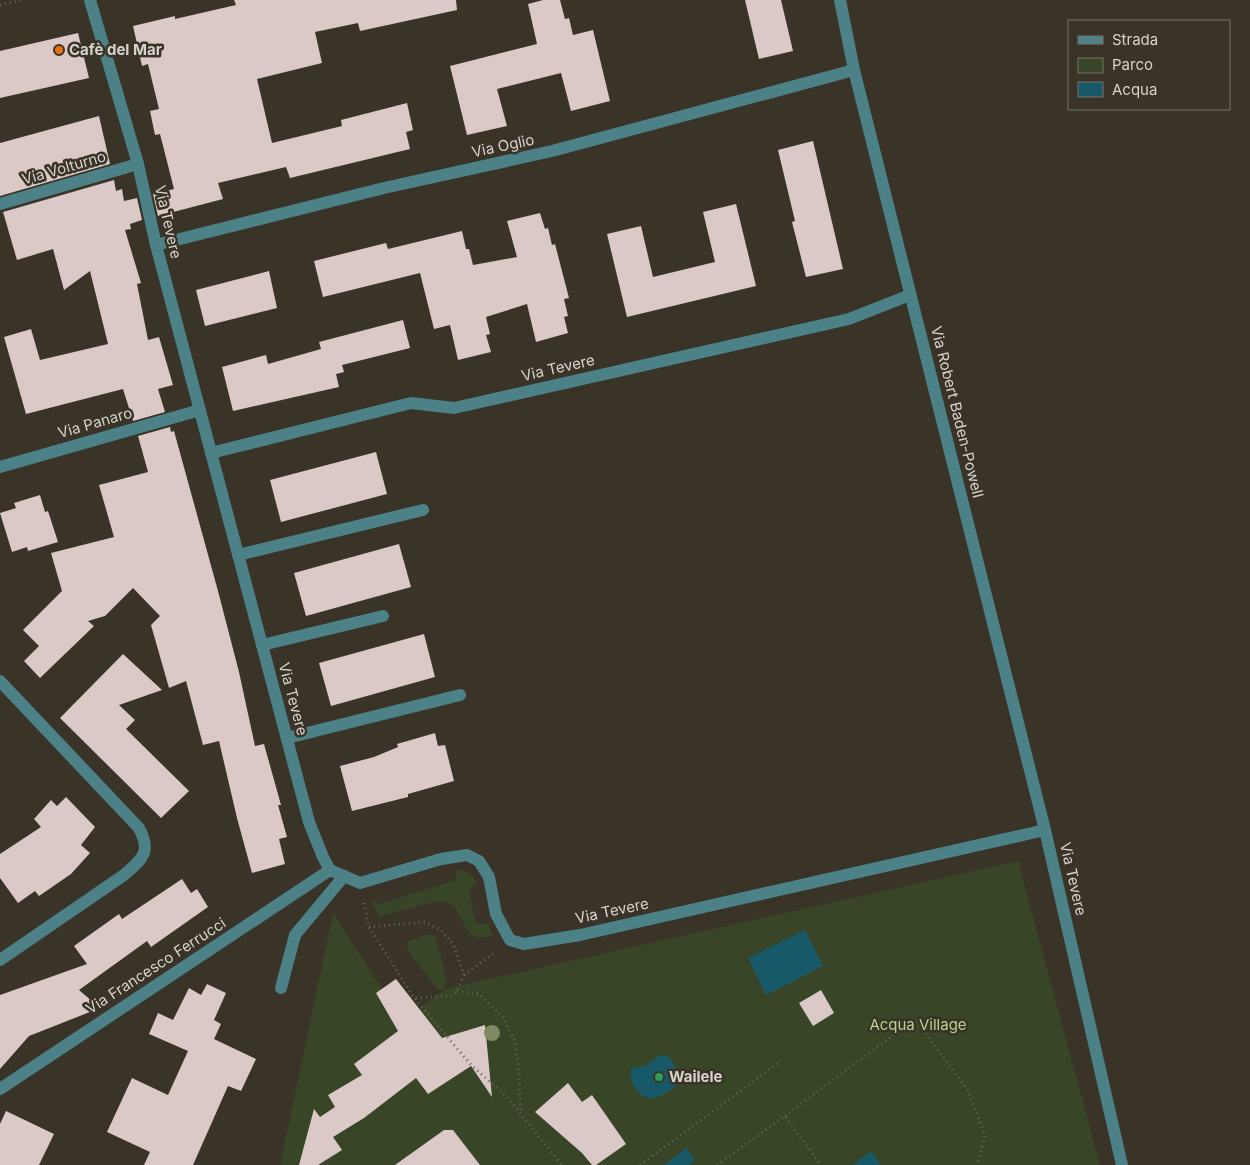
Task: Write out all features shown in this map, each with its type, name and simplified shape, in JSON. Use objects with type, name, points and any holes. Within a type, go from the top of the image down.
[{"type":"street","name":"Via Tevere","points":[[90,0],[138,164],[156,245],[312,831],[330,870]]},
{"type":"street","name":"Via Robert Baden-Powell","points":[[840,0],[854,70],[1045,830]]},
{"type":"street","name":"Via Oglio","points":[[156,245],[384,188],[552,152],[854,70]]},
{"type":"street","name":"Via Volturno","points":[[0,204],[138,164]]},
{"type":"street","name":"Via Tevere","points":[[211,453],[411,403],[454,408],[758,340],[849,319],[910,295]]},
{"type":"street","name":"Via Panaro","points":[[0,467],[200,410]]},
{"type":"street","points":[[238,555],[424,510]]},
{"type":"street","points":[[262,645],[382,616]]},
{"type":"street","points":[[0,680],[139,828],[145,840],[146,850],[140,860],[124,875],[0,960]]},
{"type":"street","points":[[287,738],[460,696]]},
{"type":"street","name":"Via Tevere","points":[[510,940],[524,944],[580,935],[1045,830],[1122,1165]]},
{"type":"street","points":[[330,870],[360,883],[441,859],[467,855],[479,861],[489,877],[496,914],[510,940]]},
{"type":"street","name":"Via Francesco Ferrucci","points":[[0,1088],[330,870]]},
{"type":"street","points":[[280,988],[295,935],[344,876]]},
{"type":"path","points":[[0,6],[23,0]]},
{"type":"path","points":[[360,883],[369,927],[414,998],[472,1066],[508,1097],[562,1165]]},
{"type":"path","points":[[369,927],[425,922],[441,930],[452,944],[464,975]]},
{"type":"path","points":[[414,998],[451,996],[457,992],[464,975],[510,940]]},
{"type":"path","points":[[457,992],[479,994],[504,1017],[515,1042],[521,1113]]},
{"type":"path","points":[[717,1165],[915,1019],[966,1089],[985,1135],[978,1164]]},
{"type":"path","points":[[640,1165],[780,1062]]},
{"type":"path","points":[[784,1116],[821,1165]]},
{"type":"green space","name":"Acqua Village","points":[[1018,861],[1100,1165],[280,1165],[333,913],[402,1020],[448,988]]},
{"type":"green space","points":[[456,871],[467,872],[476,881],[476,884],[469,888],[469,891],[476,924],[488,924],[493,936],[479,938],[471,935],[459,914],[446,902],[438,901],[380,916],[372,904],[373,901],[379,904],[456,880]]},
{"type":"green space","points":[[428,934],[436,938],[447,981],[441,990],[437,989],[407,949],[408,941]]},
{"type":"water","points":[[805,930],[823,966],[766,995],[748,958]]},
{"type":"water","name":"Wailele","points":[[666,1055],[675,1067],[687,1074],[686,1078],[660,1096],[653,1098],[640,1094],[631,1079],[632,1068],[645,1066],[659,1056]]},
{"type":"water","points":[[686,1148],[695,1160],[689,1165],[664,1165]]},
{"type":"water","points":[[871,1151],[881,1165],[853,1165]]},
{"type":"building","points":[[234,0],[456,0],[457,10],[360,31],[358,23],[315,32],[322,63],[257,79],[272,143],[342,126],[341,120],[407,103],[413,130],[406,132],[410,149],[290,178],[286,167],[218,183],[223,199],[158,216],[153,194],[174,189],[160,134],[155,135],[150,111],[159,109],[148,64],[142,66],[133,26],[175,16],[175,19],[236,5]]},
{"type":"building","points":[[543,0],[560,0],[565,19],[569,18],[573,35],[593,30],[610,101],[571,111],[561,73],[497,89],[507,126],[467,135],[450,66],[537,44],[528,4]]},
{"type":"building","points":[[745,0],[781,0],[793,51],[759,59]]},
{"type":"building","points":[[78,33],[89,78],[0,98],[0,51]]},
{"type":"building","points":[[99,116],[110,164],[0,196],[0,143]]},
{"type":"building","points":[[813,141],[843,269],[806,277],[792,222],[795,221],[778,150]]},
{"type":"building","points":[[114,180],[116,191],[122,189],[124,201],[137,198],[142,220],[130,224],[131,229],[125,230],[141,283],[137,284],[148,340],[159,337],[173,385],[158,389],[165,412],[133,421],[123,389],[26,414],[4,337],[31,329],[40,360],[108,344],[90,271],[64,290],[53,249],[17,260],[3,212]]},
{"type":"building","points":[[736,204],[756,286],[627,317],[607,234],[641,226],[653,277],[715,262],[703,212]]},
{"type":"building","points":[[540,213],[545,229],[548,228],[552,245],[555,244],[569,298],[564,299],[568,316],[564,317],[568,333],[536,342],[527,304],[486,317],[490,334],[486,335],[491,352],[458,360],[450,325],[434,329],[420,273],[323,297],[314,261],[386,243],[388,249],[462,231],[466,249],[469,249],[473,265],[517,257],[507,221]]},
{"type":"building","points":[[269,271],[277,308],[205,326],[196,290]]},
{"type":"building","points":[[403,320],[410,348],[342,365],[344,372],[336,374],[339,387],[233,411],[222,367],[266,355],[268,364],[321,349],[319,342]]},
{"type":"building","points":[[170,427],[171,432],[174,431],[218,591],[239,672],[255,746],[264,744],[281,805],[278,805],[287,837],[279,839],[285,864],[252,873],[219,741],[203,745],[186,681],[169,688],[151,625],[160,616],[133,588],[105,616],[88,621],[94,626],[40,678],[24,661],[39,646],[23,630],[62,591],[51,553],[114,537],[99,485],[148,472],[138,436]]},
{"type":"building","points":[[376,452],[387,494],[281,522],[270,480]]},
{"type":"building","points":[[40,495],[45,512],[48,511],[58,542],[28,551],[27,547],[12,552],[0,513],[16,508],[14,503]]},
{"type":"building","points":[[399,544],[411,587],[306,616],[294,573]]},
{"type":"building","points":[[424,634],[435,677],[331,706],[319,663]]},
{"type":"building","points":[[123,654],[162,690],[119,705],[135,720],[126,729],[189,791],[161,818],[60,718]]},
{"type":"building","points":[[435,733],[438,746],[445,745],[454,781],[408,794],[408,797],[352,811],[340,766],[374,757],[398,747],[397,744]]},
{"type":"building","points":[[66,797],[95,827],[81,845],[90,853],[71,874],[39,896],[35,891],[18,903],[0,878],[0,854],[41,827],[34,819],[51,800],[57,806]]},
{"type":"building","points":[[182,879],[191,893],[197,889],[208,907],[151,947],[147,941],[79,990],[100,1008],[29,1036],[0,1069],[0,995],[87,964],[74,946],[119,914],[122,919]]},
{"type":"building","points":[[396,979],[442,1038],[485,1025],[492,1097],[471,1066],[428,1094],[416,1078],[364,1118],[333,1137],[342,1150],[318,1165],[299,1165],[314,1109],[320,1117],[335,1107],[328,1095],[362,1075],[354,1064],[398,1031],[376,993]]},
{"type":"building","points":[[207,984],[226,993],[214,1020],[221,1024],[214,1039],[256,1059],[241,1091],[228,1086],[193,1165],[144,1165],[150,1152],[107,1132],[132,1078],[168,1095],[188,1051],[149,1034],[158,1013],[173,1020],[189,988],[201,995]]},
{"type":"building","points":[[821,990],[834,1013],[813,1026],[799,1003]]},
{"type":"building","points":[[568,1083],[582,1102],[592,1095],[626,1144],[596,1165],[592,1165],[582,1153],[535,1112]]},
{"type":"building","points":[[6,1111],[54,1134],[39,1165],[0,1165],[0,1124]]},
{"type":"building","points":[[444,1130],[453,1130],[480,1165],[395,1165]]},
{"type":"place","name":"Cafè del Mar","points":[[59,50]]},
{"type":"place","name":"Wailele","points":[[659,1077]]}]
